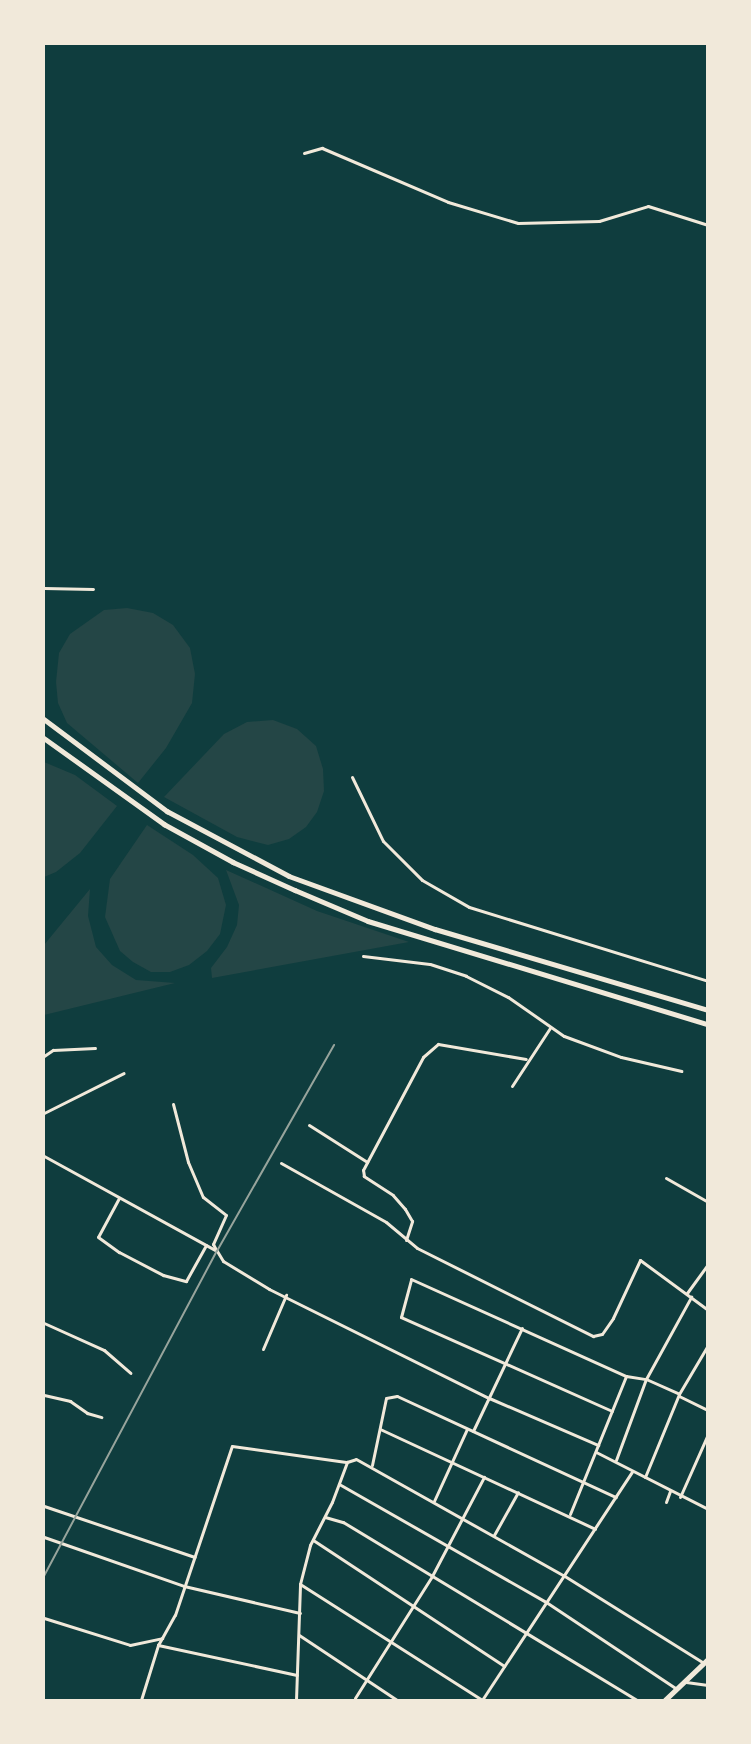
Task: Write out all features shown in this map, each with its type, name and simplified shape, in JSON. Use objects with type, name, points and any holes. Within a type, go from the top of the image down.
[{"type":"main road","points":[[44,719],[167,811],[289,876],[435,929],[708,1010]]},
{"type":"main road","points":[[44,738],[164,824],[233,862],[295,891],[368,921],[708,1024]]},
{"type":"main road","points":[[667,1700],[706,1661]]},
{"type":"street","points":[[304,153],[322,148],[448,202],[518,223],[599,221],[648,206],[708,225]]},
{"type":"street","points":[[44,588],[93,589]]},
{"type":"street","points":[[352,777],[383,841],[422,880],[469,907],[708,981]]},
{"type":"street","points":[[363,956],[430,964],[466,976],[508,997],[550,1028],[621,1057],[681,1071]]},
{"type":"street","points":[[512,1086],[526,1059],[550,1028]]},
{"type":"street","points":[[406,1240],[412,1221],[393,1195],[364,1176],[367,1162],[423,1057],[438,1044],[526,1059]]},
{"type":"street","points":[[44,1056],[53,1050],[95,1048]]},
{"type":"street","points":[[44,1113],[124,1073]]},
{"type":"street","points":[[173,1104],[188,1162],[203,1197],[226,1215],[213,1244],[223,1261],[260,1284],[489,1398],[598,1445]]},
{"type":"street","points":[[309,1125],[367,1162]]},
{"type":"street","points":[[44,1156],[217,1251]]},
{"type":"street","points":[[281,1163],[386,1222],[406,1240],[594,1336],[602,1334],[613,1318],[640,1260],[708,1310]]},
{"type":"street","points":[[666,1178],[708,1202]]},
{"type":"street","points":[[119,1198],[98,1237],[119,1252],[163,1275],[186,1281],[206,1245]]},
{"type":"street","points":[[687,1293],[708,1264]]},
{"type":"street","points":[[612,1411],[401,1317],[411,1280],[626,1376],[646,1379],[708,1410]]},
{"type":"street","points":[[263,1349],[286,1295]]},
{"type":"street","points":[[615,1460],[646,1379],[691,1297]]},
{"type":"street","points":[[44,1323],[104,1350],[130,1373]]},
{"type":"street","points":[[473,1431],[522,1328]]},
{"type":"street","points":[[645,1477],[679,1395],[708,1345]]},
{"type":"street","points":[[570,1514],[626,1376]]},
{"type":"street","points":[[44,1395],[70,1401],[87,1413],[101,1417]]},
{"type":"street","points":[[372,1465],[386,1398],[397,1396],[616,1497]]},
{"type":"street","points":[[380,1429],[570,1514],[595,1529]]},
{"type":"street","points":[[434,1501],[467,1429]]},
{"type":"street","points":[[680,1497],[708,1434]]},
{"type":"street","points":[[141,1701],[158,1645],[195,1557],[232,1446],[346,1462],[356,1459],[372,1465],[706,1661]]},
{"type":"street","points":[[596,1452],[615,1460],[632,1472],[680,1497],[708,1509]]},
{"type":"street","points":[[296,1701],[300,1584],[313,1540],[339,1484],[346,1462]]},
{"type":"street","points":[[300,1584],[483,1700],[632,1472]]},
{"type":"street","points":[[355,1698],[432,1576],[483,1477]]},
{"type":"street","points":[[339,1484],[447,1548],[546,1602],[677,1689]]},
{"type":"street","points":[[666,1502],[670,1491]]},
{"type":"street","points":[[494,1535],[518,1492]]},
{"type":"street","points":[[44,1506],[195,1557]]},
{"type":"street","points":[[325,1517],[343,1522],[637,1701]]},
{"type":"street","points":[[44,1537],[184,1586],[300,1614]]},
{"type":"street","points":[[313,1540],[504,1666]]},
{"type":"street","points":[[44,1618],[130,1645],[162,1638]]},
{"type":"street","points":[[299,1635],[397,1701]]},
{"type":"street","points":[[158,1645],[297,1675]]},
{"type":"street","points":[[684,1682],[708,1684]]},
{"type":"shaded area","points":[[127,608],[153,613],[173,625],[190,648],[195,674],[192,703],[166,748],[138,783],[67,723],[58,703],[56,682],[59,653],[70,634],[104,610]]},
{"type":"shaded area","points":[[273,720],[297,729],[316,746],[323,769],[324,791],[317,812],[306,827],[289,839],[268,845],[237,837],[164,797],[224,734],[247,722]]},
{"type":"shaded area","points":[[44,762],[75,775],[117,806],[80,853],[56,872],[44,877]]},
{"type":"shaded area","points":[[147,825],[193,855],[218,878],[226,905],[220,934],[207,951],[189,965],[170,972],[151,972],[133,962],[120,951],[105,917],[110,879]]},
{"type":"shaded area","points":[[226,870],[317,911],[409,942],[212,978],[211,968],[227,947],[237,925],[239,905]]},
{"type":"shaded area","points":[[90,889],[88,916],[96,947],[112,965],[136,980],[175,983],[44,1015],[44,945]]},
{"type":"railway","points":[[44,1576],[217,1251],[334,1045]]}]
